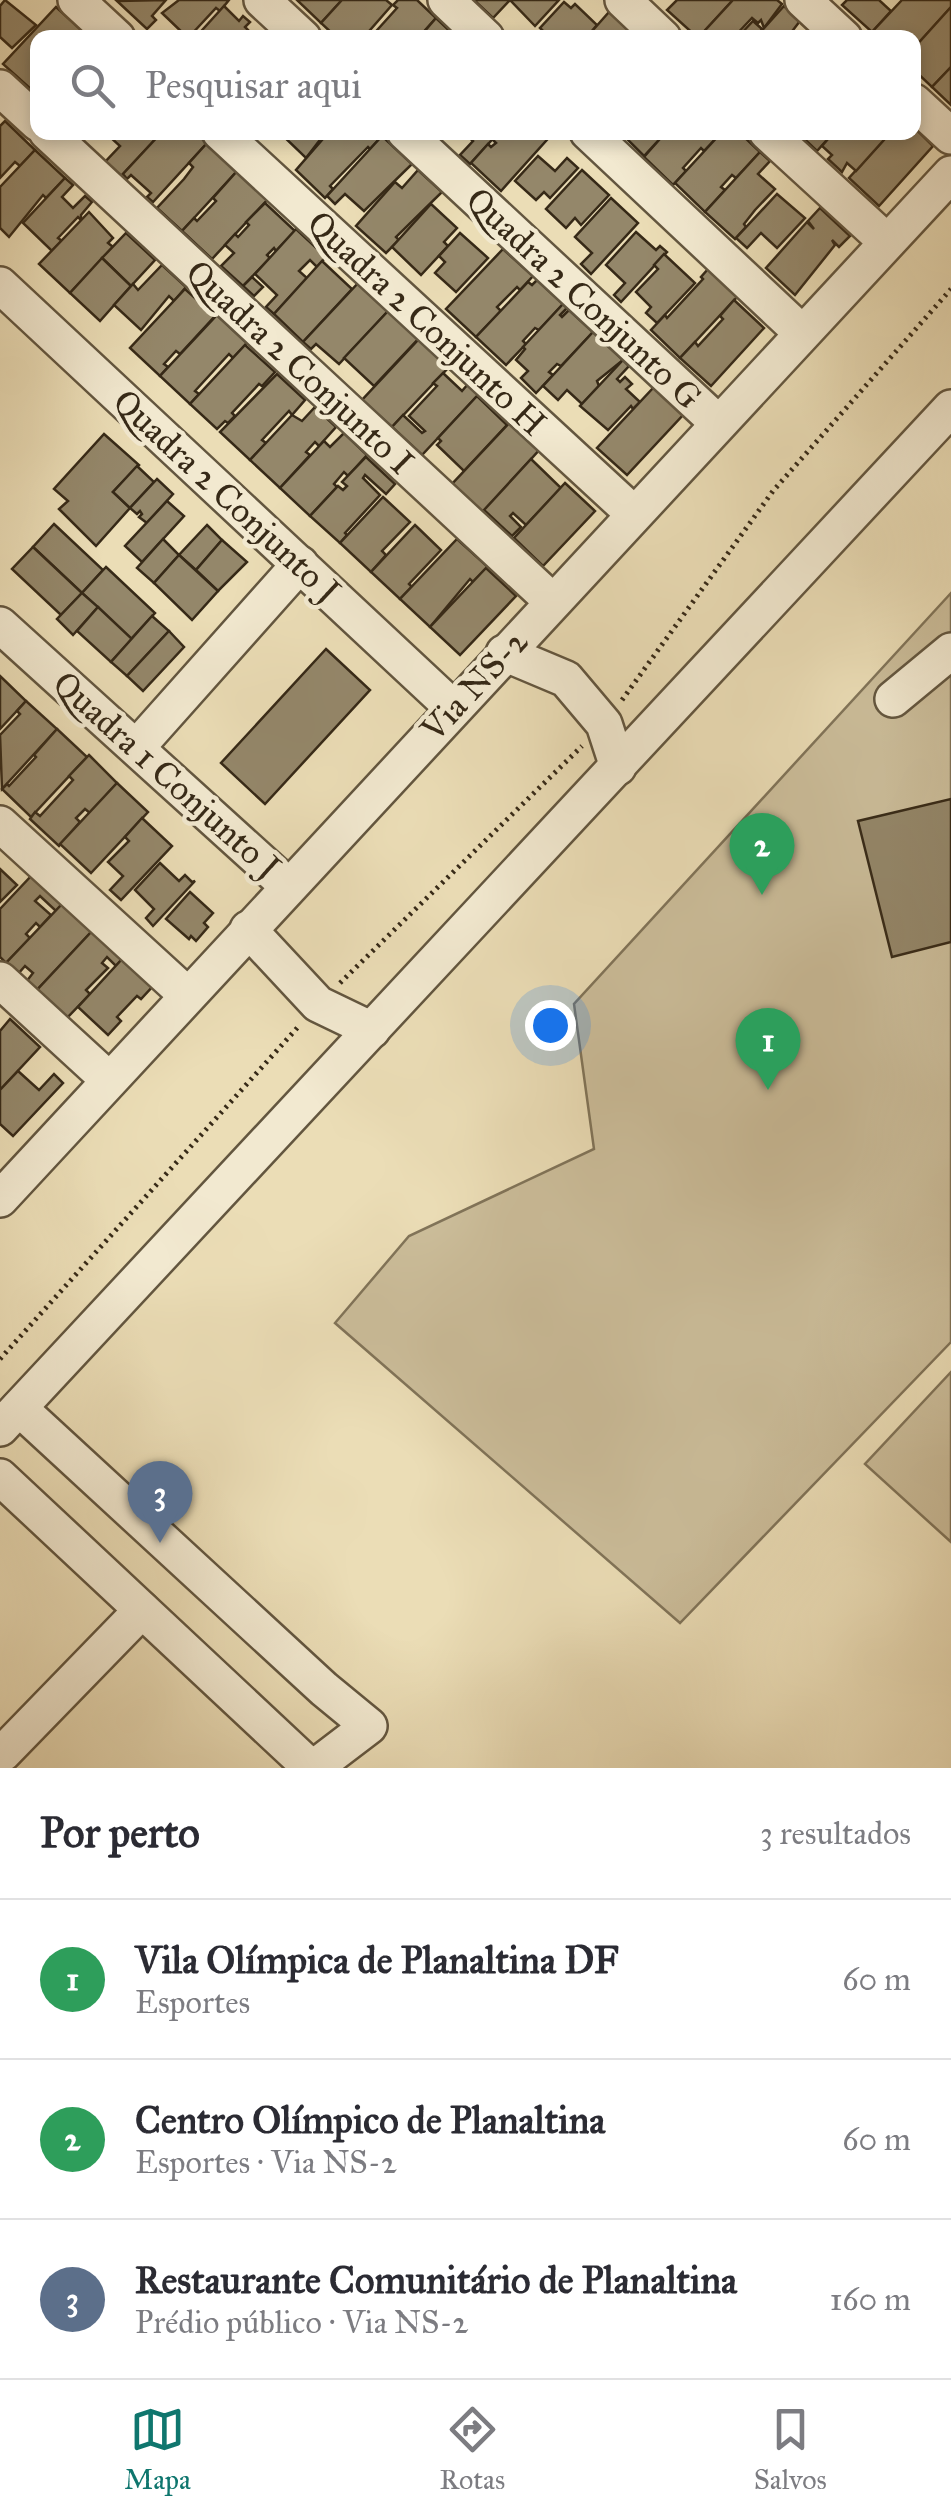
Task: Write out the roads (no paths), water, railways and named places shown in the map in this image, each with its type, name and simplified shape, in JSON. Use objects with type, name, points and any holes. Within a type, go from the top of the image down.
[{"type":"street","points":[[76,0],[108,30]]},
{"type":"street","points":[[262,0],[294,30]]},
{"type":"street","points":[[446,0],[478,30]]},
{"type":"street","points":[[622,0],[655,30]]},
{"type":"street","points":[[803,0],[835,30]]},
{"type":"street","points":[[0,88],[30,116]]},
{"type":"street","points":[[921,108],[951,136]]},
{"type":"street","name":"Quadra 2 Conjunto I","points":[[57,140],[552,601]]},
{"type":"street","name":"Quadra 2 Conjunto H","points":[[229,140],[634,514]]},
{"type":"street","name":"Quadra 2 Conjunto G","points":[[414,140],[718,423]]},
{"type":"street","points":[[597,140],[802,333]]},
{"type":"street","points":[[776,140],[887,242]]},
{"type":"street","name":"Via NS-2","points":[[8,1175],[109,1080],[951,174]]},
{"type":"street","name":"Quadra 2 Conjunto J","points":[[0,284],[453,708]]},
{"type":"street","points":[[0,1478],[313,1768],[368,1726],[10,1418],[951,408]]},
{"type":"street","points":[[137,747],[300,564]]},
{"type":"street","name":"Quadra 1 Conjunto J","points":[[0,625],[288,886]]},
{"type":"street","points":[[893,699],[951,650]]},
{"type":"street","points":[[504,653],[566,679],[604,724],[618,766]]},
{"type":"street","points":[[0,824],[187,995]]},
{"type":"street","points":[[248,930],[318,1004],[372,1030]]},
{"type":"street","points":[[0,980],[109,1080]]},
{"type":"street","points":[[3,1753],[142,1610]]},
{"type":"place","name":"Centro Olímpico de Planaltina","points":[[762,895]]},
{"type":"place","name":"Vila Olímpica de Planaltina DF","points":[[768,1090]]},
{"type":"place","name":"Restaurante Comunitário de Planaltina","points":[[160,1543]]}]
